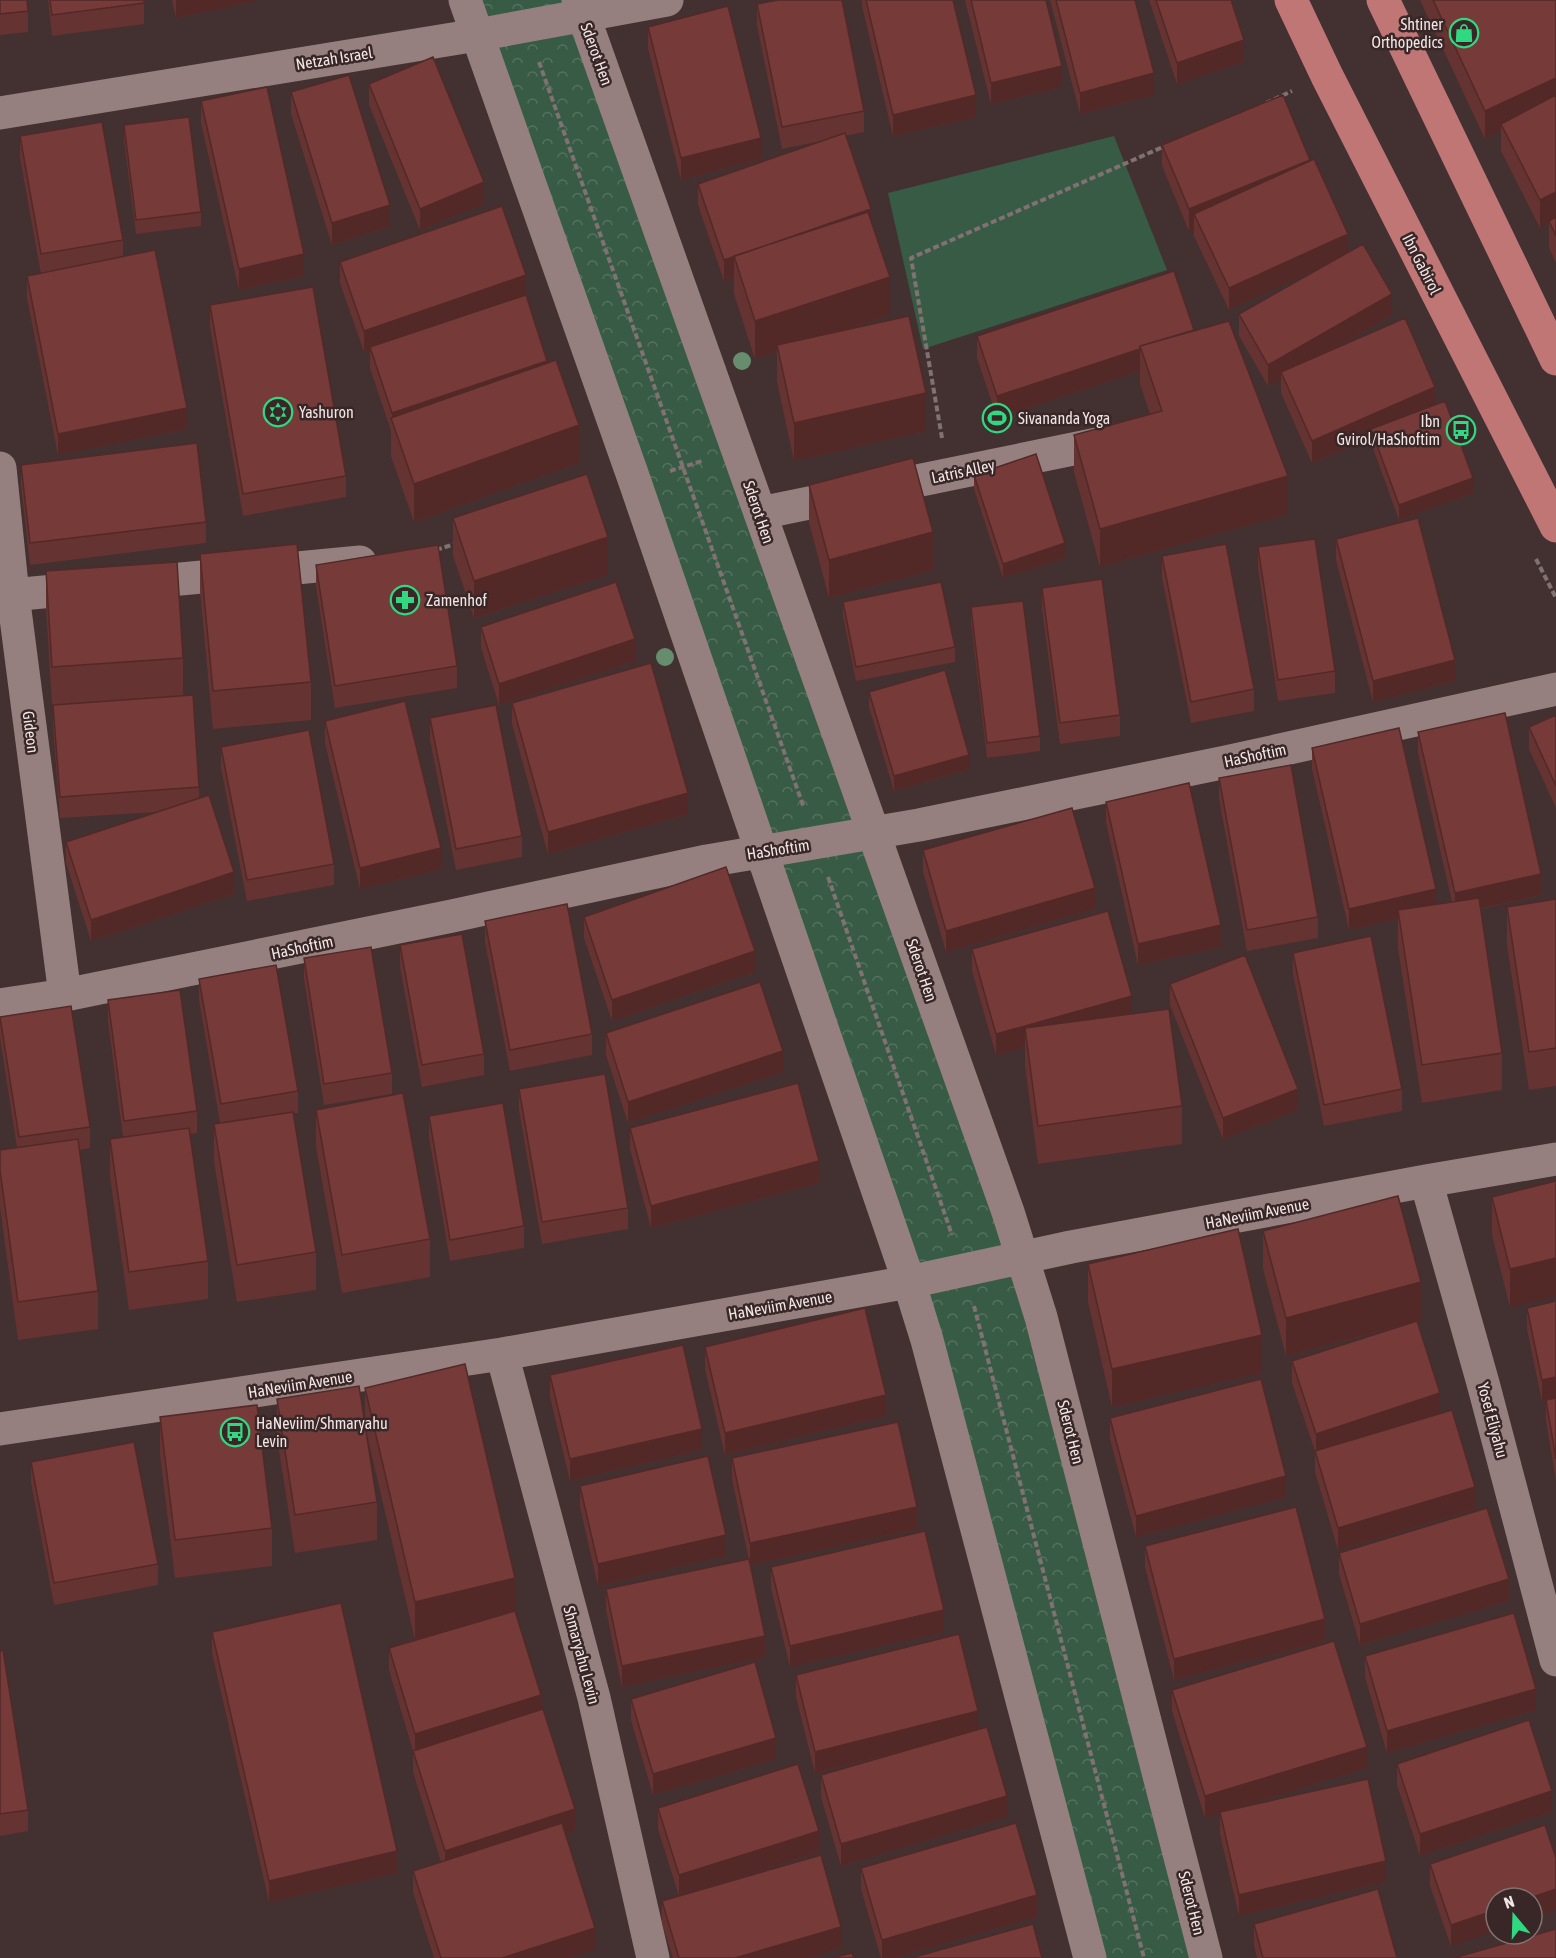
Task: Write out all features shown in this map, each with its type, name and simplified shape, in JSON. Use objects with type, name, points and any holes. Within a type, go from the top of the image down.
[{"type":"main road","name":"Ibn Gabirol","points":[[1291,0],[1327,76],[1556,526]]},
{"type":"main road","points":[[1383,0],[1556,358]]},
{"type":"street","points":[[465,0],[635,482],[909,1282],[927,1340],[1090,1958]]},
{"type":"street","name":"Netzah Israel","points":[[0,113],[527,27],[581,8],[667,0]]},
{"type":"street","name":"Sderot Hen","points":[[581,8],[1023,1258],[1044,1329],[1206,1958]]},
{"type":"street","name":"Latris Alley","points":[[760,513],[1131,437]]},
{"type":"street","name":"Gideon","points":[[0,468],[7,595],[65,995]]},
{"type":"street","points":[[7,595],[415,557]]},
{"type":"street","name":"HaShoftim","points":[[0,1005],[65,995],[707,861],[873,834],[1226,762],[1556,689]]},
{"type":"street","name":"HaNeviim Avenue","points":[[0,1429],[502,1354],[909,1282],[1071,1247],[1426,1181],[1556,1160]]},
{"type":"street","name":"Yosef Eliyahu","points":[[1426,1181],[1554,1636]]},
{"type":"street","name":"Shmaryahu Levin","points":[[502,1354],[594,1698],[653,1958]]},
{"type":"path","points":[[527,27],[964,1269],[1144,1958]]},
{"type":"path","points":[[1262,104],[1327,76]]},
{"type":"path","points":[[948,474],[911,258],[1174,142]]},
{"type":"path","points":[[635,482],[737,449]]},
{"type":"path","points":[[415,557],[459,542]]},
{"type":"green space","points":[[479,0],[565,0],[1019,1282],[1194,1958],[1100,1958],[922,1276]]},
{"type":"green space","points":[[1114,136],[1167,270],[923,349],[888,193]]},
{"type":"building","points":[[0,0],[27,0],[28,11],[0,14]]},
{"type":"building","points":[[50,0],[144,0],[144,3],[52,15]]},
{"type":"building","points":[[778,0],[842,0],[864,111],[782,127],[757,4]]},
{"type":"building","points":[[866,0],[953,0],[976,95],[893,115]]},
{"type":"building","points":[[971,0],[1046,0],[1062,66],[991,83]]},
{"type":"building","points":[[1056,0],[1135,0],[1154,73],[1080,93]]},
{"type":"building","points":[[1156,0],[1231,0],[1244,40],[1177,63]]},
{"type":"building","points":[[1433,0],[1556,0],[1556,78],[1485,111]]},
{"type":"building","points":[[728,6],[761,138],[681,158],[648,27]]},
{"type":"building","points":[[433,57],[484,182],[420,209],[369,84]]},
{"type":"building","points":[[349,75],[390,205],[332,223],[291,92]]},
{"type":"building","points":[[267,87],[304,254],[239,269],[201,101]]},
{"type":"building","points":[[1283,95],[1310,160],[1189,209],[1162,145]]},
{"type":"building","points":[[1556,95],[1556,192],[1540,200],[1501,124]]},
{"type":"building","points":[[189,117],[201,212],[136,220],[124,125]]},
{"type":"building","points":[[102,122],[123,240],[41,254],[20,136]]},
{"type":"building","points":[[845,133],[871,209],[724,260],[698,184]]},
{"type":"building","points":[[1314,159],[1348,234],[1229,288],[1194,214]]},
{"type":"building","points":[[502,206],[526,275],[364,331],[340,262]]},
{"type":"building","points":[[868,212],[890,277],[755,321],[734,256]]},
{"type":"building","points":[[1556,217],[1556,236],[1549,221]]},
{"type":"building","points":[[1363,244],[1392,294],[1268,365],[1239,314]]},
{"type":"building","points":[[155,250],[187,408],[58,434],[27,276]]},
{"type":"building","points":[[1174,271],[1194,330],[1140,346],[1140,349],[997,396],[977,336]]},
{"type":"building","name":"Yashuron","points":[[313,287],[346,476],[243,494],[210,305]]},
{"type":"building","points":[[526,295],[547,361],[392,413],[370,347]]},
{"type":"building","points":[[909,316],[926,393],[794,423],[777,345]]},
{"type":"building","points":[[1405,318],[1435,387],[1312,441],[1281,372]]},
{"type":"building","points":[[1229,321],[1288,476],[1100,529],[1074,435],[1162,411],[1140,346]]},
{"type":"building","points":[[556,360],[579,425],[414,484],[391,418]]},
{"type":"building","points":[[1445,401],[1473,478],[1399,505],[1371,429]]},
{"type":"building","points":[[197,443],[206,522],[30,543],[21,465]]},
{"type":"building","points":[[1036,454],[1065,543],[1003,564],[974,475]]},
{"type":"building","points":[[913,458],[933,532],[829,560],[809,485]]},
{"type":"building","points":[[587,474],[608,537],[474,581],[453,518]]},
{"type":"building","points":[[1418,518],[1455,660],[1373,681],[1336,539]]},
{"type":"building","points":[[1315,539],[1335,671],[1278,680],[1258,547]]},
{"type":"building","points":[[297,544],[311,682],[213,691],[200,554]]},
{"type":"building","points":[[1226,544],[1254,689],[1191,702],[1162,556]]},
{"type":"building","points":[[438,545],[457,666],[335,686],[316,565]]},
{"type":"building","points":[[177,562],[183,658],[52,667],[46,571]]},
{"type":"building","points":[[1102,579],[1120,715],[1060,723],[1042,588]]},
{"type":"building","points":[[616,582],[635,639],[499,684],[481,627]]},
{"type":"building","points":[[941,582],[955,647],[856,667],[843,602]]},
{"type":"building","points":[[1023,601],[1040,736],[987,743],[971,607]]},
{"type":"building","points":[[651,663],[688,793],[548,832],[512,703]]},
{"type":"building","points":[[945,670],[969,755],[894,776],[869,692]]},
{"type":"building","points":[[193,695],[199,787],[60,797],[53,705]]},
{"type":"building","points":[[405,701],[441,848],[360,868],[325,721]]},
{"type":"building","points":[[496,705],[522,836],[456,849],[430,718]]},
{"type":"building","points":[[1505,713],[1541,874],[1455,893],[1418,732]]},
{"type":"building","points":[[1556,715],[1556,786],[1529,727]]},
{"type":"building","points":[[1399,728],[1436,889],[1349,909],[1312,748]]},
{"type":"building","points":[[309,730],[334,864],[247,880],[221,747]]},
{"type":"building","points":[[1291,765],[1318,917],[1247,930],[1219,778]]},
{"type":"building","points":[[1189,783],[1221,925],[1138,944],[1106,802]]},
{"type":"building","points":[[209,795],[234,872],[91,920],[66,842]]},
{"type":"building","points":[[1072,808],[1095,888],[946,931],[923,850]]},
{"type":"building","points":[[726,867],[755,951],[612,1000],[584,917]]},
{"type":"building","points":[[1479,898],[1502,1053],[1422,1065],[1398,910]]},
{"type":"building","points":[[1556,899],[1556,1048],[1529,1052],[1507,907]]},
{"type":"building","points":[[567,904],[592,1034],[510,1050],[485,921]]},
{"type":"building","points":[[1108,911],[1132,996],[996,1034],[972,949]]},
{"type":"building","points":[[462,934],[484,1054],[422,1065],[400,945]]},
{"type":"building","points":[[1371,936],[1402,1089],[1324,1105],[1293,953]]},
{"type":"building","points":[[371,947],[392,1073],[324,1084],[304,958]]},
{"type":"building","points":[[1245,955],[1298,1089],[1223,1118],[1170,984]]},
{"type":"building","points":[[276,965],[298,1091],[221,1104],[199,979]]},
{"type":"building","points":[[760,982],[783,1051],[628,1102],[606,1033]]},
{"type":"building","points":[[180,990],[197,1111],[124,1121],[108,1000]]},
{"type":"building","points":[[71,1006],[90,1127],[19,1137],[0,1017]]},
{"type":"building","points":[[1169,1009],[1182,1106],[1038,1126],[1025,1028]]},
{"type":"building","points":[[605,1074],[628,1208],[542,1222],[519,1089]]},
{"type":"building","points":[[798,1083],[819,1161],[651,1206],[630,1128]]},
{"type":"building","points":[[403,1093],[430,1239],[342,1255],[316,1110]]},
{"type":"building","points":[[503,1103],[524,1226],[450,1240],[429,1116]]},
{"type":"building","points":[[293,1112],[316,1252],[237,1265],[214,1124]]},
{"type":"building","points":[[189,1128],[208,1261],[129,1272],[110,1139]]},
{"type":"building","points":[[78,1139],[98,1291],[18,1302],[0,1170],[0,1150]]},
{"type":"building","points":[[1556,1181],[1556,1258],[1510,1269],[1492,1197]]},
{"type":"building","points":[[1398,1196],[1421,1282],[1286,1318],[1263,1231]]},
{"type":"building","points":[[1238,1229],[1262,1335],[1112,1369],[1088,1264]]},
{"type":"building","points":[[1556,1301],[1556,1377],[1542,1380],[1527,1308]]},
{"type":"building","points":[[865,1308],[886,1395],[725,1433],[705,1347]]},
{"type":"building","points":[[1417,1321],[1440,1393],[1316,1434],[1292,1361]]},
{"type":"building","points":[[683,1345],[702,1429],[570,1459],[550,1375]]},
{"type":"building","points":[[465,1364],[515,1578],[415,1602],[365,1388]]},
{"type":"building","points":[[1261,1379],[1286,1476],[1136,1516],[1110,1418]]},
{"type":"building","points":[[359,1386],[377,1502],[295,1515],[277,1399]]},
{"type":"building","points":[[1556,1398],[1556,1459],[1546,1400]]},
{"type":"building","points":[[257,1405],[272,1528],[175,1540],[160,1417]]},
{"type":"building","points":[[1452,1410],[1475,1487],[1338,1528],[1315,1451]]},
{"type":"building","points":[[898,1422],[917,1507],[750,1543],[732,1458]]},
{"type":"building","points":[[134,1442],[158,1564],[54,1583],[31,1462]]},
{"type":"building","points":[[708,1456],[726,1535],[598,1564],[580,1486]]},
{"type":"building","points":[[1296,1507],[1325,1619],[1174,1659],[1145,1546]]},
{"type":"building","points":[[1487,1508],[1509,1579],[1360,1624],[1339,1553]]},
{"type":"building","points":[[925,1531],[944,1610],[790,1646],[771,1567]]},
{"type":"building","points":[[749,1559],[765,1636],[622,1666],[606,1589]]},
{"type":"building","points":[[341,1603],[397,1851],[269,1881],[212,1632]]},
{"type":"building","points":[[515,1611],[541,1695],[415,1734],[389,1648]]},
{"type":"building","points":[[1514,1613],[1536,1689],[1387,1731],[1365,1656]]},
{"type":"building","points":[[959,1634],[978,1711],[815,1752],[796,1675]]},
{"type":"building","points":[[1334,1641],[1367,1747],[1205,1796],[1172,1690]]},
{"type":"building","points":[[3,1650],[28,1810],[0,1814],[0,1651]]},
{"type":"building","points":[[755,1662],[776,1738],[653,1774],[631,1699]]},
{"type":"building","points":[[543,1709],[575,1809],[445,1851],[413,1751]]},
{"type":"building","points":[[1529,1720],[1552,1791],[1420,1834],[1397,1764]]},
{"type":"building","points":[[987,1727],[1007,1796],[841,1844],[821,1775]]},
{"type":"building","points":[[798,1764],[819,1831],[679,1875],[658,1808]]},
{"type":"building","points":[[1368,1779],[1386,1861],[1239,1895],[1220,1812]]},
{"type":"building","points":[[562,1823],[595,1928],[502,1958],[441,1958],[413,1871]]},
{"type":"building","points":[[1016,1823],[1037,1895],[882,1940],[861,1868]]},
{"type":"building","points":[[1545,1825],[1556,1858],[1556,1889],[1544,1893],[1544,1886],[1484,1886],[1484,1914],[1451,1925],[1430,1864]]},
{"type":"building","points":[[821,1855],[841,1927],[735,1958],[679,1958],[662,1901]]},
{"type":"building","points":[[1378,1889],[1397,1958],[1263,1958],[1254,1924]]},
{"type":"building","points":[[1033,1924],[1042,1958],[911,1958]]},
{"type":"building","points":[[1556,1929],[1556,1958],[1454,1958],[1496,1946],[1544,1946],[1544,1932]]},
{"type":"building","points":[[852,1953],[854,1958],[832,1958]]},
{"type":"place","name":"Shtiner Orthopedics","points":[[1464,33]]},
{"type":"place","name":"Yashuron","points":[[278,412]]},
{"type":"place","name":"Sivananda Yoga","points":[[997,418]]},
{"type":"place","name":"Ibn Gvirol/HaShoftim","points":[[1461,430]]},
{"type":"place","name":"Zamenhof","points":[[405,600]]},
{"type":"place","name":"HaNeviim/Shmaryahu Levin","points":[[235,1432]]}]
